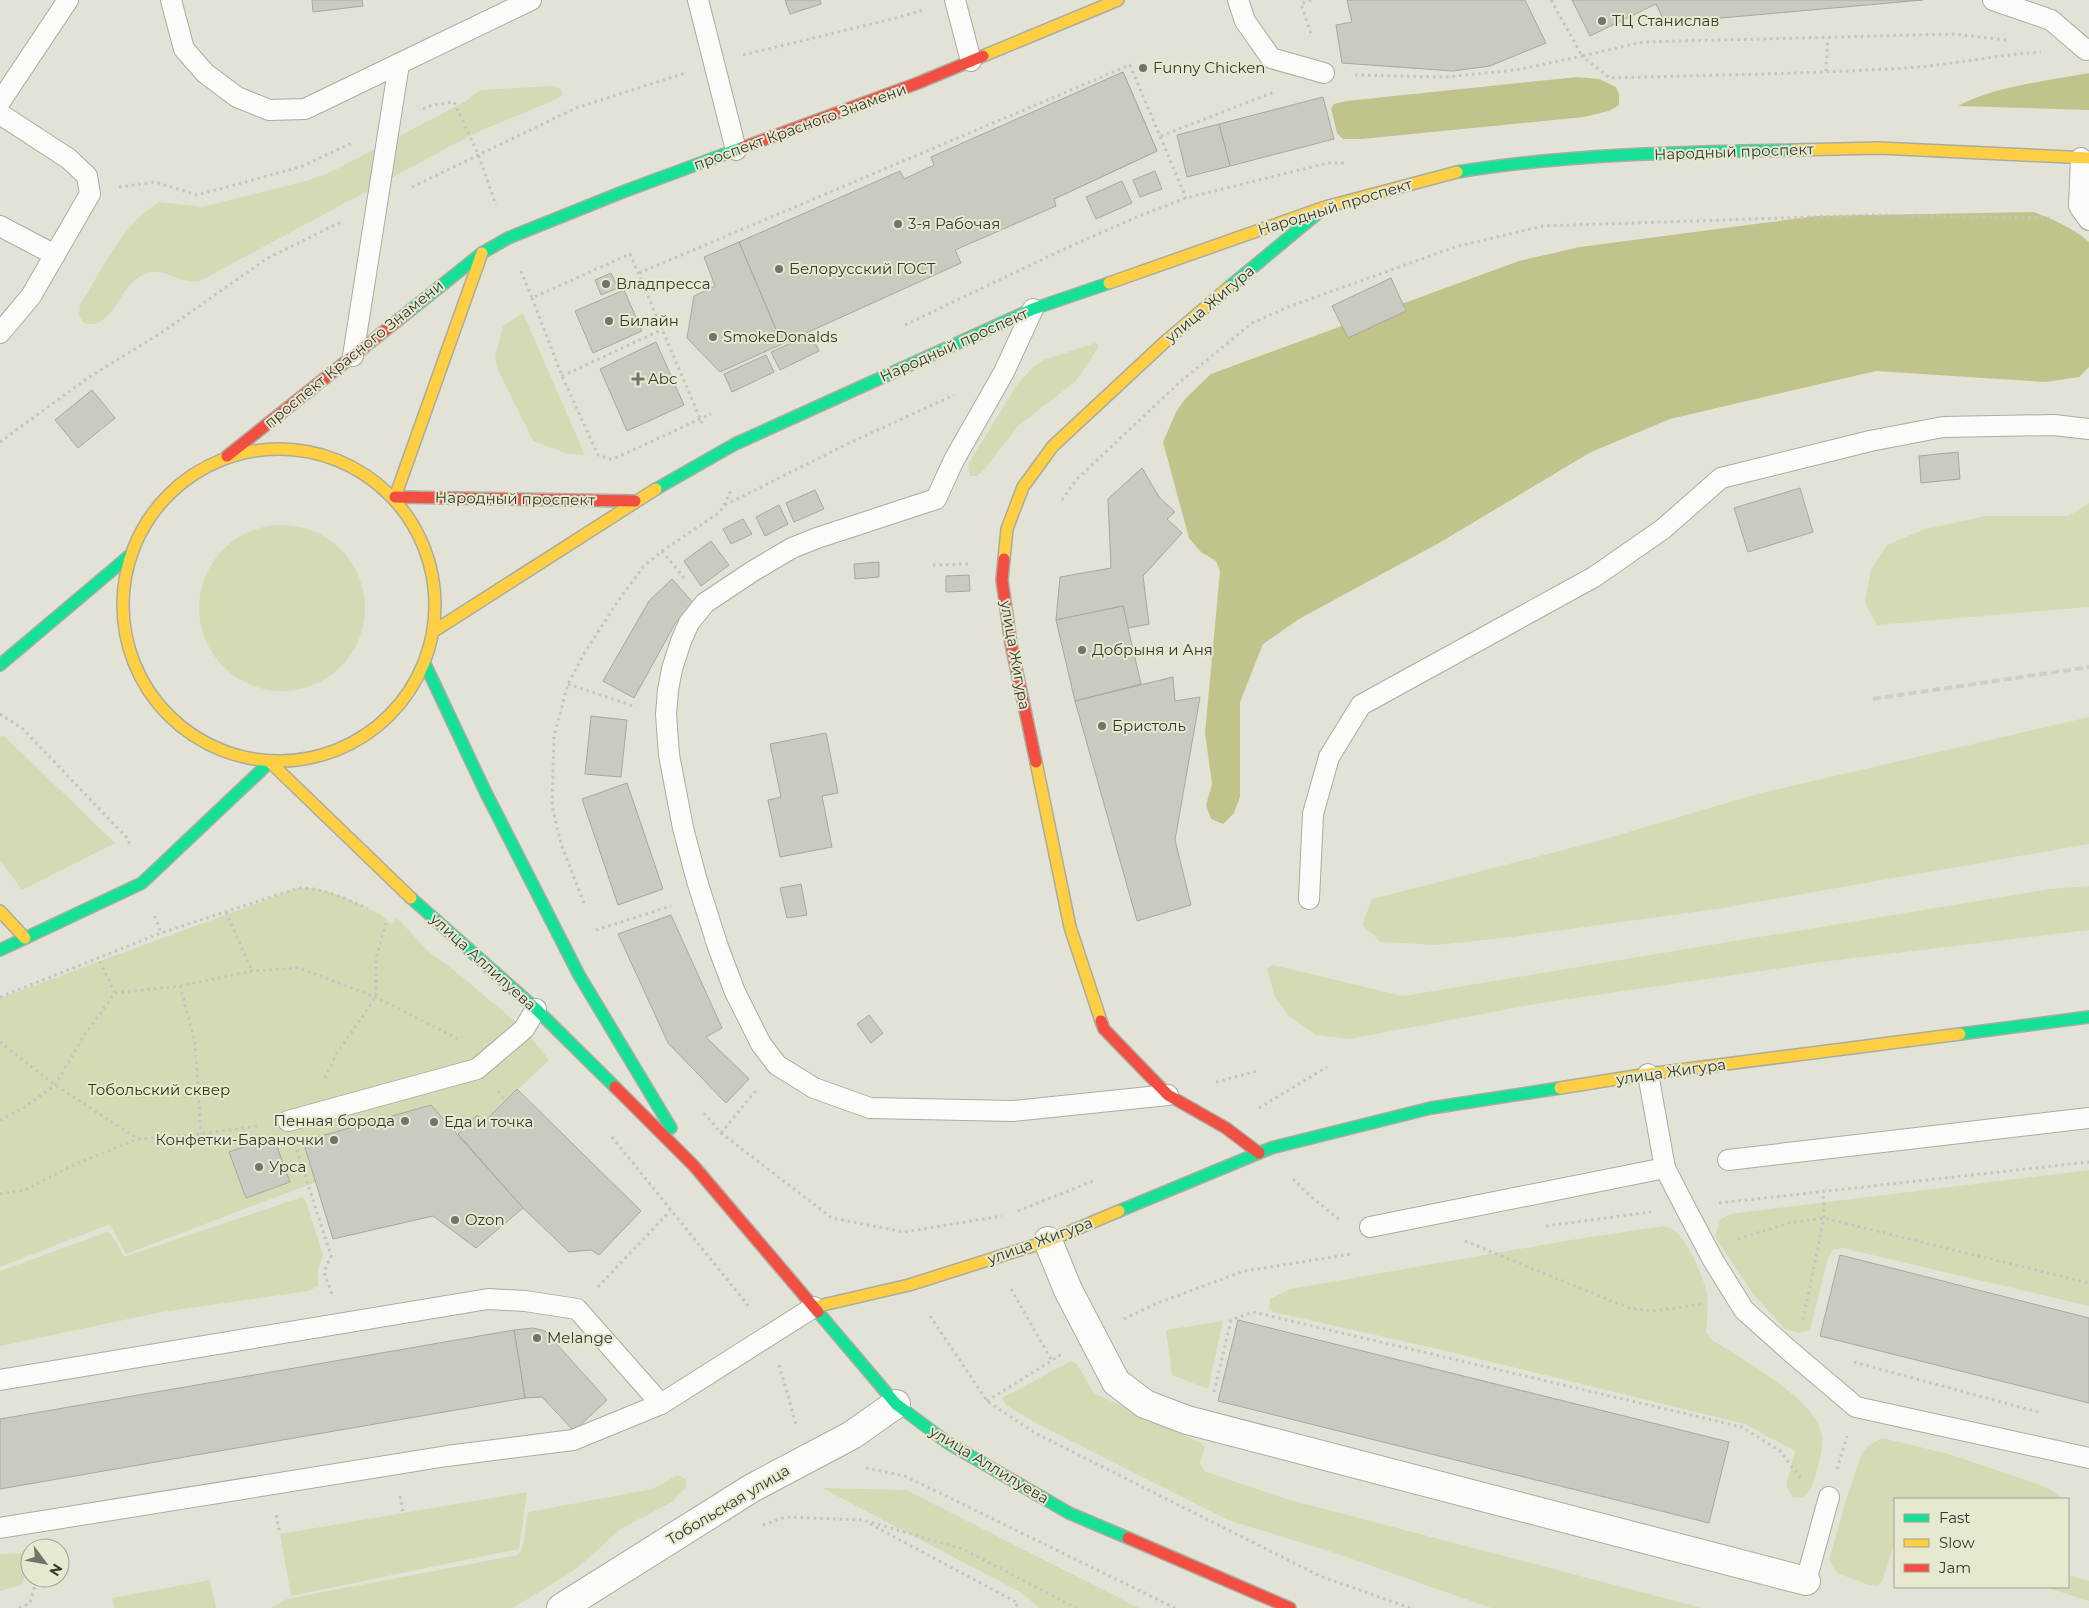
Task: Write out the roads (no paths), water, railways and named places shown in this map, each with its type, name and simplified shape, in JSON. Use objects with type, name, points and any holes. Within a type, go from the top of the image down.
[{"type":"main road","name":"проспект Красного Знамени","points":[[227,456],[482,253],[508,238],[625,191],[918,83],[1118,0]]},
{"type":"main road","name":"Народный проспект","points":[[434,631],[635,501],[735,444],[1033,310],[1325,207],[1382,190],[1448,174],[1511,163],[1690,152],[1879,148],[2085,158]]},
{"type":"main road","name":"улица Жигура","points":[[1259,1152],[1226,1128],[1168,1095],[1104,1029],[1070,926],[1011,644],[1002,580],[1007,529],[1023,487],[1053,446],[1167,340],[1325,207]]},
{"type":"main road","name":"проспект Красного Знамени","points":[[395,497],[482,253]]},
{"type":"main road","points":[[272,447],[317,452],[359,469],[395,497],[416,526],[430,559],[436,595],[434,631],[425,664],[399,706],[363,738],[318,757],[270,762],[227,754],[188,734],[156,704],[131,658],[122,608],[129,556],[149,516],[180,483],[202,468],[227,456],[272,447]]},
{"type":"main road","name":"Народный проспект","points":[[395,497],[635,501]]},
{"type":"main road","points":[[0,665],[129,556]]},
{"type":"main road","name":"улица Аллилуева","points":[[425,664],[486,793],[579,975],[694,1166]]},
{"type":"main road","points":[[0,950],[142,883],[270,762]]},
{"type":"main road","name":"улица Аллилуева","points":[[270,762],[396,885],[536,1009],[694,1166],[896,1404],[948,1443],[1069,1513],[1290,1608]]},
{"type":"main road","points":[[0,911],[25,938]]},
{"type":"main road","name":"улица Жигура","points":[[814,1307],[909,1285],[1048,1241],[1271,1148],[1431,1108],[1648,1074],[2089,1017]]},
{"type":"street","points":[[1048,1241],[1068,1290],[1116,1382],[1145,1404],[1187,1420],[1806,1581]]},
{"type":"street","name":"Тобольская улица","points":[[561,1608],[752,1488],[852,1435],[896,1404]]},
{"type":"lane","points":[[0,102],[68,0]]},
{"type":"lane","points":[[171,0],[184,49],[205,73],[237,97],[269,110],[305,109],[531,0]]},
{"type":"lane","points":[[698,0],[736,150]]},
{"type":"lane","points":[[955,0],[971,61]]},
{"type":"lane","points":[[1238,0],[1245,21],[1271,58],[1324,73]]},
{"type":"lane","points":[[1993,0],[2051,20],[2088,49]]},
{"type":"lane","points":[[352,356],[399,64]]},
{"type":"lane","points":[[0,114],[69,159],[87,176],[90,194],[31,296],[0,334]]},
{"type":"lane","points":[[2085,158],[2079,206],[2088,220]]},
{"type":"lane","points":[[0,226],[55,255]]},
{"type":"lane","points":[[1033,310],[1004,372],[954,460],[936,499],[792,548],[705,603],[689,623],[672,669],[666,714],[669,755],[683,828],[718,947],[735,992],[761,1044],[778,1065],[814,1088],[870,1108],[1013,1111],[1168,1095]]},
{"type":"lane","points":[[1309,899],[1313,814],[1329,757],[1361,705],[1594,577],[1663,529],[1721,478],[1870,441],[1943,427],[2054,425],[2089,429]]},
{"type":"lane","points":[[288,1121],[477,1069],[524,1029],[536,1009]]},
{"type":"lane","points":[[1648,1074],[1666,1168],[1684,1207],[1707,1249],[1738,1299],[1751,1316],[1856,1407],[2089,1458]]},
{"type":"lane","points":[[1728,1160],[2089,1118]]},
{"type":"lane","points":[[1370,1227],[1666,1168]]},
{"type":"lane","points":[[0,1380],[488,1299],[525,1301],[577,1309],[661,1404]]},
{"type":"lane","points":[[0,1528],[447,1456],[573,1440],[661,1404],[770,1333],[814,1307]]},
{"type":"lane","points":[[1806,1581],[1827,1504]]},
{"type":"railway","points":[[1873,699],[2089,667]]},
{"type":"place","name":"ТЦ Станислав","points":[[1602,21]]},
{"type":"place","name":"Funny Chicken","points":[[1143,68]]},
{"type":"place","name":"3-я Рабочая","points":[[898,224]]},
{"type":"place","name":"Белорусский ГОСТ","points":[[779,269]]},
{"type":"place","name":"Владпресса","points":[[606,284]]},
{"type":"place","name":"Билайн","points":[[609,321]]},
{"type":"place","name":"SmokeDonalds","points":[[713,337]]},
{"type":"place","name":"Abc","points":[[638,379]]},
{"type":"place","name":"Добрыня и Аня","points":[[1082,650]]},
{"type":"place","name":"Бристоль","points":[[1102,726]]},
{"type":"place","name":"Пенная борода","points":[[405,1121]]},
{"type":"place","name":"Еда и точка","points":[[434,1122]]},
{"type":"place","name":"Конфетки-Бараночки","points":[[334,1140]]},
{"type":"place","name":"Урса","points":[[259,1167]]},
{"type":"place","name":"Ozon","points":[[455,1220]]},
{"type":"place","name":"Melange","points":[[537,1338]]},
{"type":"park label","name":"Тобольский сквер","points":[[159,1090]]}]
